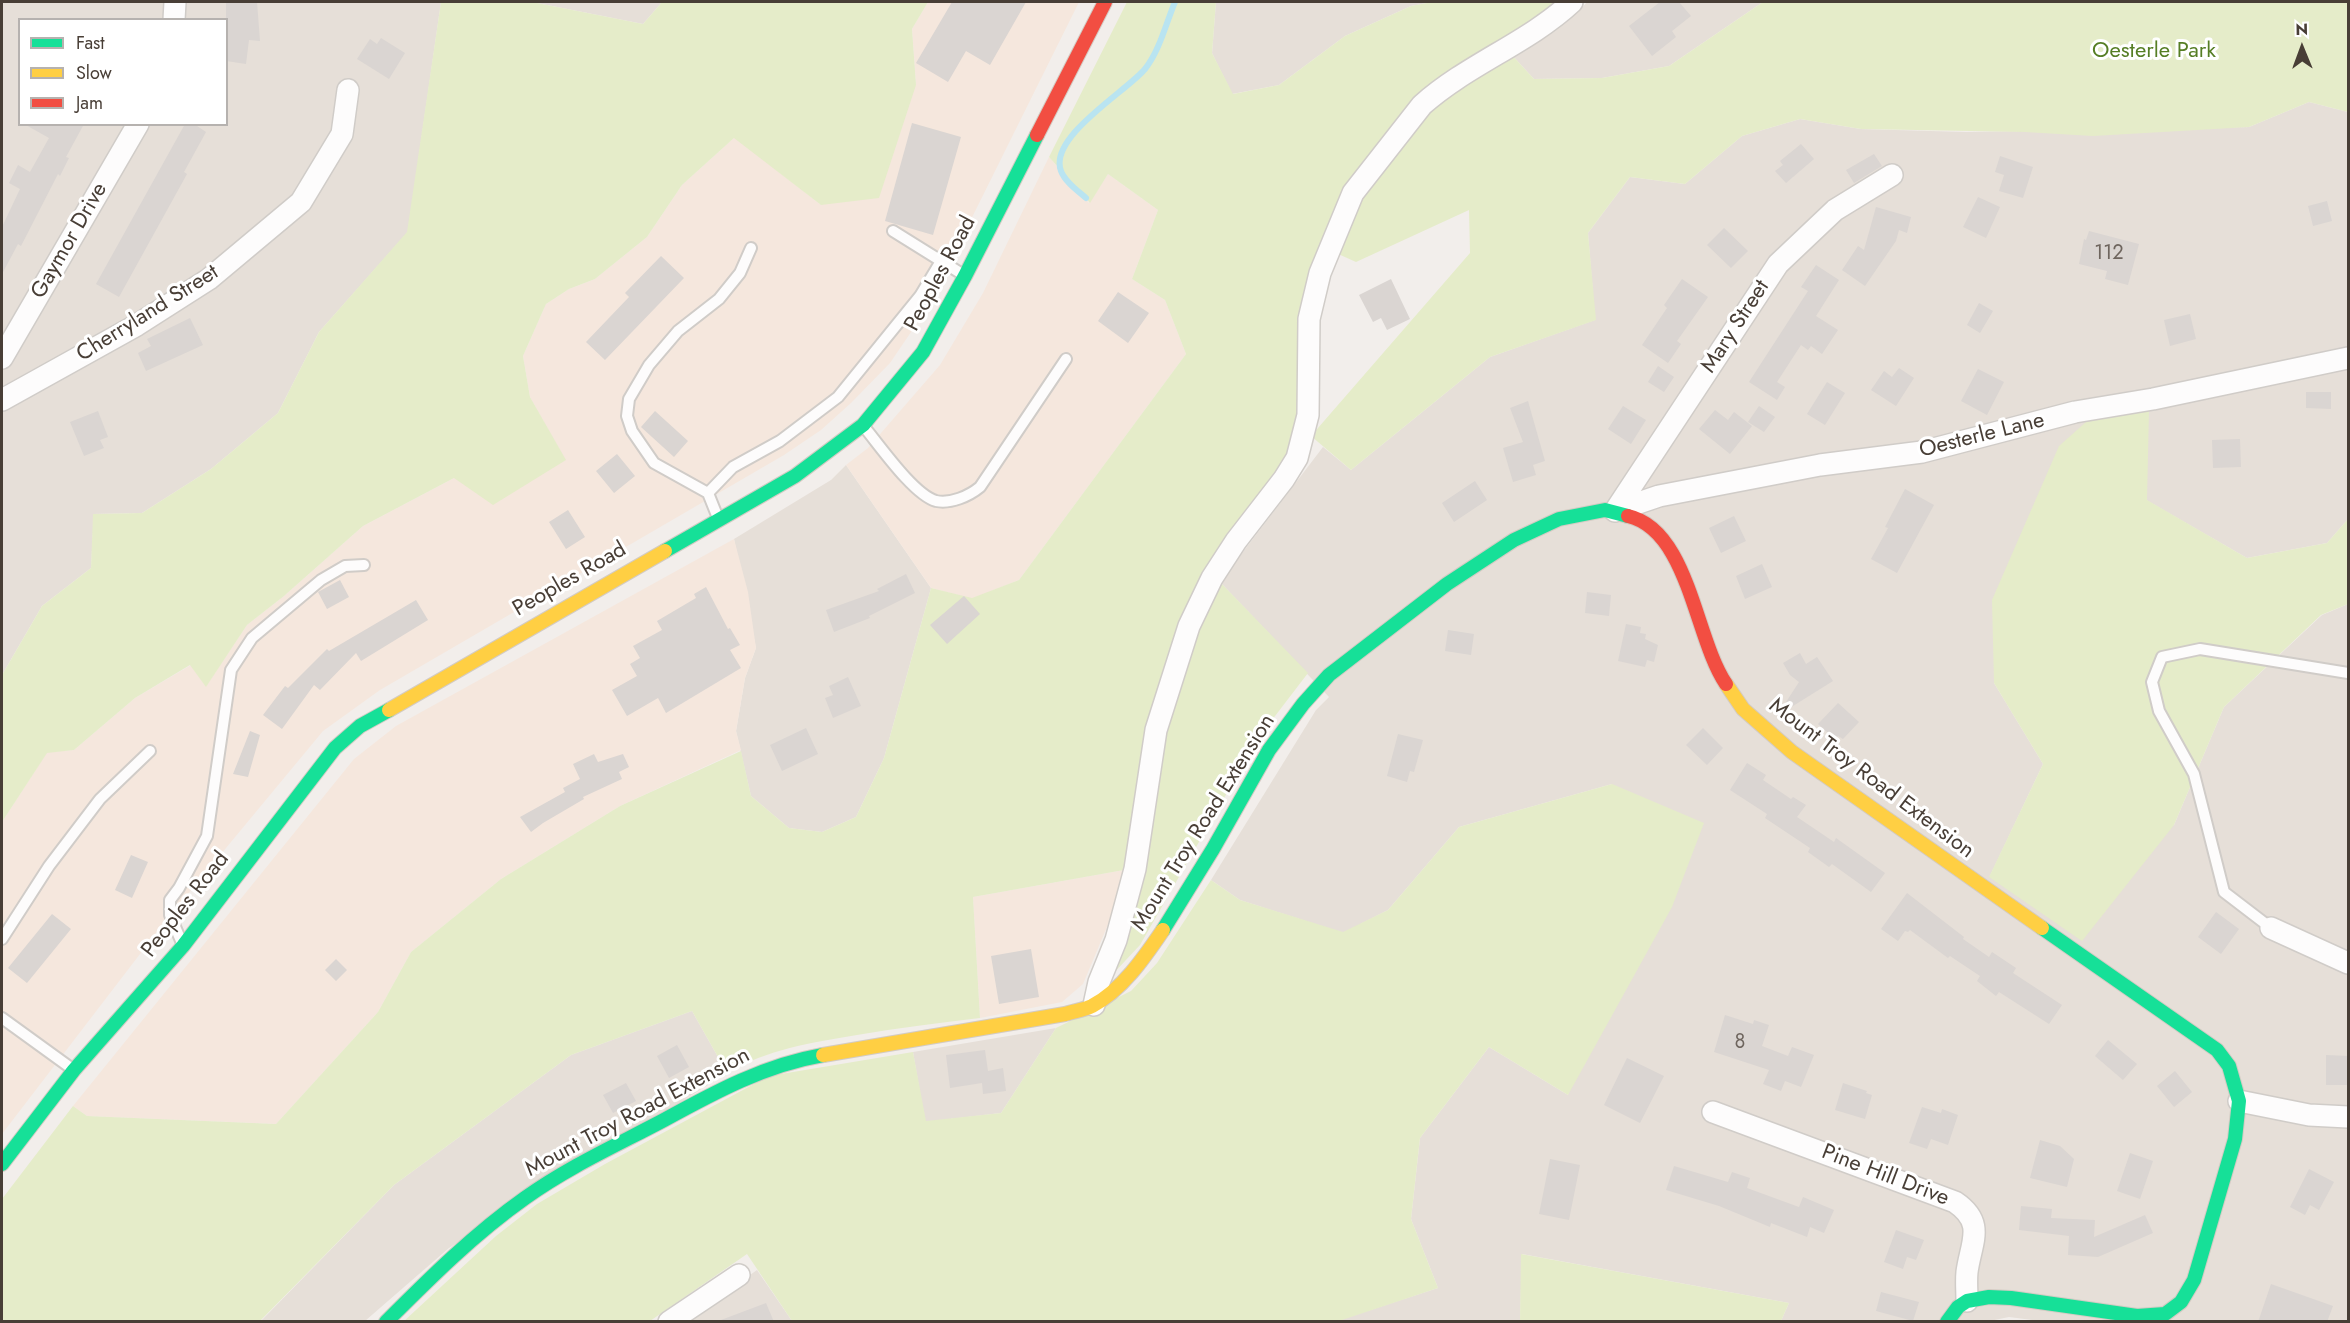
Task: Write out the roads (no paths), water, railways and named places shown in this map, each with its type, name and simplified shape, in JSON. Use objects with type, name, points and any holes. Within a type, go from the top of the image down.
[{"type":"street","points":[[174,18],[175,2]]},
{"type":"street","name":"Peoples Road","points":[[2,1164],[74,1070],[183,946],[334,748],[360,726],[718,518],[795,476],[863,425],[923,352],[965,276],[1104,2]]},
{"type":"street","points":[[1094,1005],[1116,940],[1135,869],[1156,730],[1189,626],[1212,578],[1236,541],[1297,459],[1308,415],[1309,319],[1320,273],[1353,193],[1422,105],[1473,67],[1538,28],[1572,2]]},
{"type":"street","name":"Cherryland Street","points":[[2,400],[137,326],[209,279],[301,201],[342,134],[348,90]]},
{"type":"street","name":"Gaymor Drive","points":[[2,358],[137,126]]},
{"type":"street","name":"Mary Street","points":[[1615,512],[1778,264],[1835,210],[1892,175]]},
{"type":"street","name":"Oesterle Lane","points":[[1615,512],[1659,496],[1820,465],[1922,452],[2075,412],[2153,399],[2349,358]]},
{"type":"street","name":"Mount Troy Road Extension","points":[[386,1322],[424,1283],[525,1198],[568,1171],[747,1077],[793,1060],[1065,1014],[1094,1005],[1124,979],[1151,950],[1199,873],[1271,746],[1314,691],[1355,654],[1422,603],[1501,549],[1533,530],[1562,518],[1581,514],[1615,512],[1645,521],[1670,548],[1689,587],[1720,673],[1741,706],[1777,739],[1974,882],[2217,1050],[2229,1066],[2239,1101],[2235,1139],[2194,1280],[2181,1302],[2164,1314],[2137,1316],[2011,1298],[1989,1297],[1967,1301]]},
{"type":"street","points":[[2271,928],[2349,963]]},
{"type":"street","points":[[2239,1101],[2309,1115],[2349,1117]]},
{"type":"street","name":"Pine Hill Drive","points":[[1713,1112],[1955,1202],[1968,1211],[1974,1226],[1974,1240],[1967,1272],[1967,1301]]},
{"type":"street","points":[[669,1322],[740,1275]]},
{"type":"street","points":[[1947,1322],[1951,1314],[1967,1301]]},
{"type":"lane","points":[[892,231],[965,276]]},
{"type":"lane","points":[[718,518],[708,494],[685,479],[665,470],[649,457],[632,431],[627,416],[629,399],[649,364],[678,332],[719,299],[740,273],[751,248]]},
{"type":"lane","points":[[708,494],[733,467],[780,441],[838,397],[920,296],[941,261]]},
{"type":"lane","points":[[863,425],[895,466],[929,498],[937,501],[971,495],[980,488],[1066,359]]},
{"type":"lane","points":[[183,946],[170,915],[170,900],[207,836],[231,670],[252,638],[321,580],[345,566],[364,565]]},
{"type":"lane","points":[[2271,928],[2224,891],[2194,774],[2159,711],[2152,682],[2162,657],[2200,649],[2349,673]]},
{"type":"lane","points":[[2,939],[49,866],[100,799],[150,751]]},
{"type":"lane","points":[[2,1018],[74,1070]]},
{"type":"waterway","points":[[1086,198],[1069,183],[1061,171],[1060,158],[1066,144],[1091,116],[1145,69],[1159,45],[1175,2]]},
{"type":"park label","name":"Oesterle Park","points":[[2154,52]]}]
